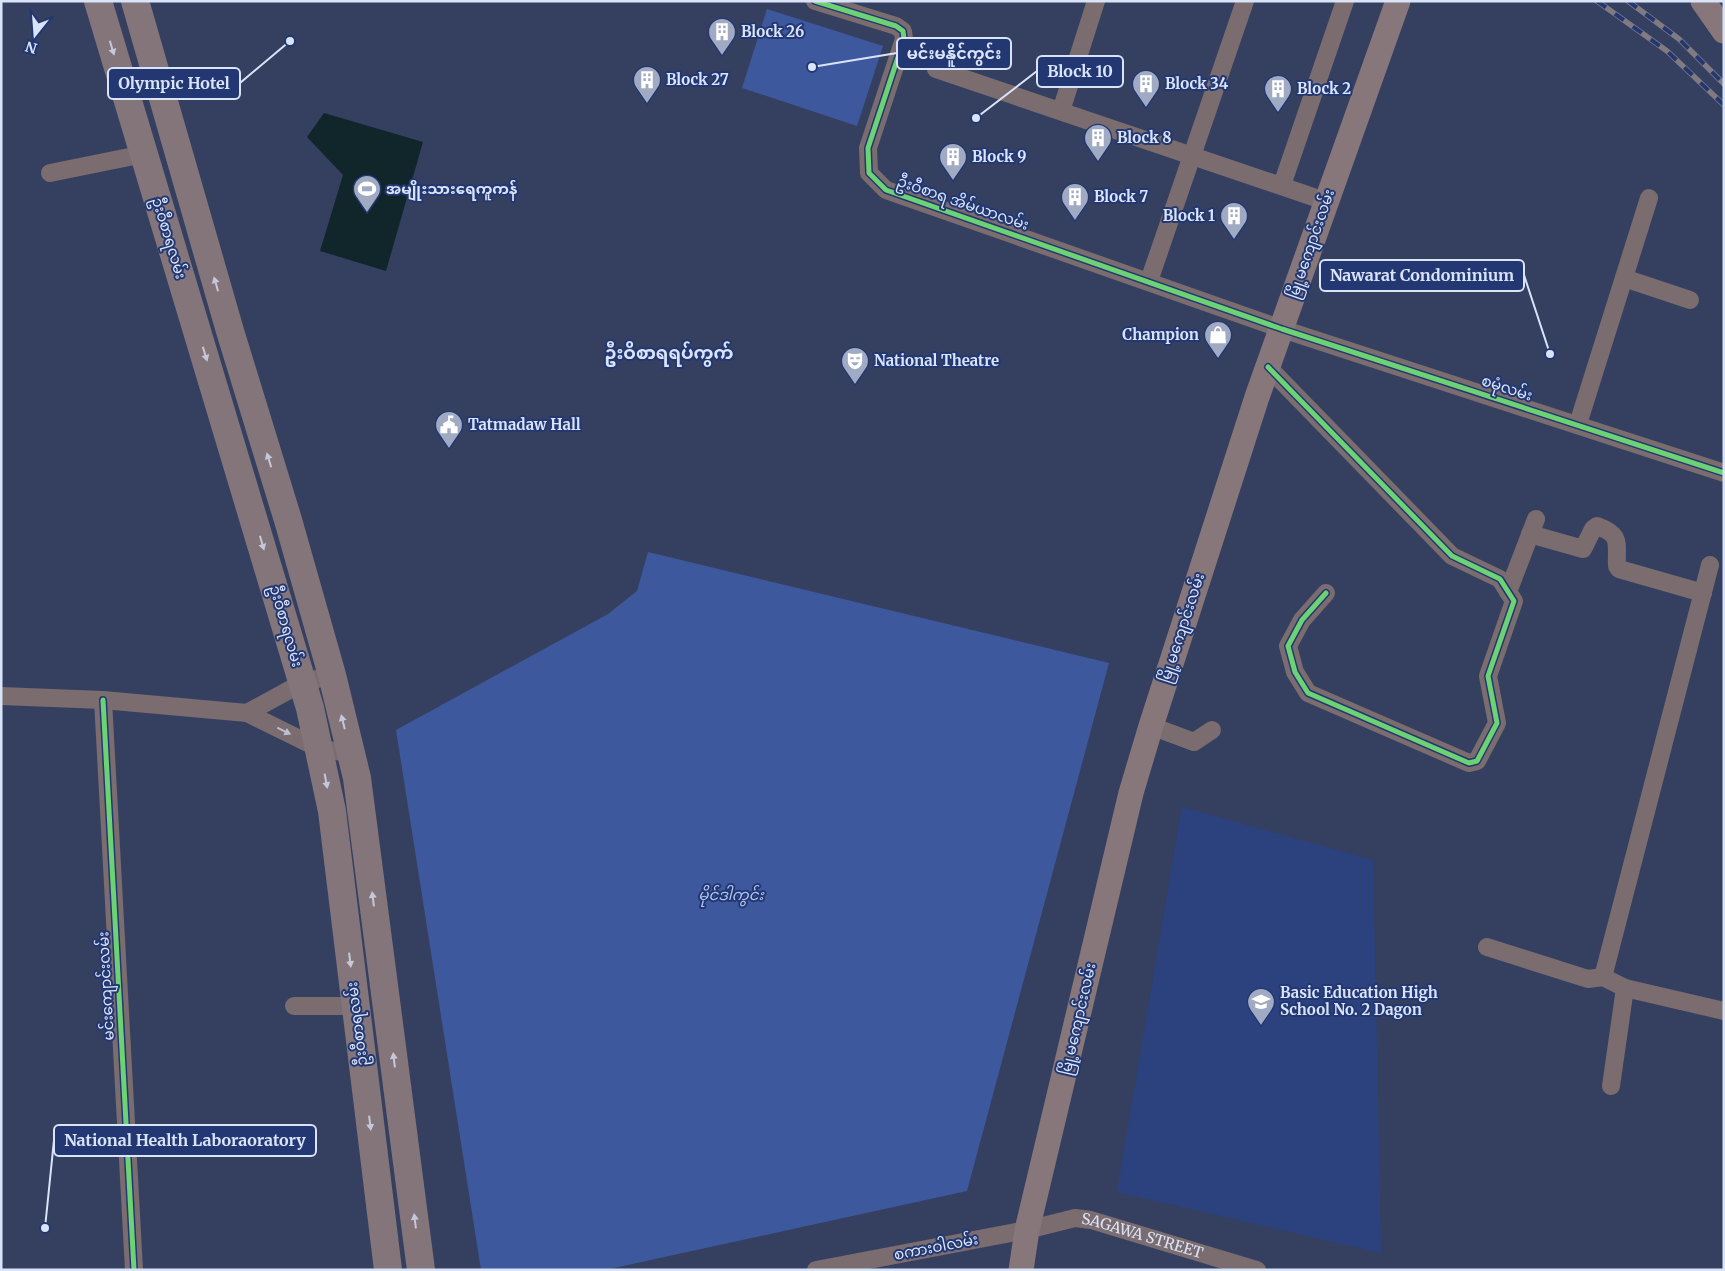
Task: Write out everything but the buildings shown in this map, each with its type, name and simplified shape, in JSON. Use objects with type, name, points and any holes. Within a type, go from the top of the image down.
[{"type":"main road","name":"ဦးဝီစာရလမ်း","points":[[98,1],[254,515],[320,749],[338,863],[388,1270]]},
{"type":"main road","name":"ဦးဝီစာရလမ်း","points":[[135,1],[227,321],[284,507],[332,675],[357,778],[421,1270]]},
{"type":"main road","name":"မြို့မကျောင်းလမ်း","points":[[1021,1270],[1027,1230],[1131,793],[1268,367],[1325,201],[1398,1]]},
{"type":"main road","points":[[1703,1],[1724,31]]},
{"type":"main road","points":[[142,147],[172,130]]},
{"type":"main road","points":[[196,328],[227,321]]},
{"type":"main road","points":[[254,515],[284,507]]},
{"type":"main road","points":[[338,863],[367,858]]},
{"type":"main road","points":[[355,1006],[386,1001]]},
{"type":"street","name":"ဦးဝီစာရ အိမ်ယာလမ်း","points":[[815,1],[896,26],[903,31],[904,39],[868,148],[869,173],[886,190],[1282,329]]},
{"type":"street","points":[[1061,111],[1096,1]]},
{"type":"street","points":[[1149,281],[1245,1]]},
{"type":"street","points":[[1282,185],[1345,1]]},
{"type":"street","points":[[936,70],[1325,201]]},
{"type":"street","points":[[50,173],[142,147]]},
{"type":"street","points":[[1578,424],[1649,198]]},
{"type":"street","points":[[1624,278],[1690,300]]},
{"type":"street","name":"စမုံလမ်း","points":[[1282,329],[1724,473]]},
{"type":"street","points":[[1268,367],[1452,556],[1500,579],[1514,600],[1488,676],[1496,723],[1477,762],[1473,764],[1308,693],[1295,672],[1288,646],[1302,620],[1326,593]]},
{"type":"street","points":[[1508,592],[1533,526],[1584,548],[1593,529],[1598,526],[1614,534],[1617,566],[1623,572],[1703,593]]},
{"type":"street","points":[[1603,977],[1710,565]]},
{"type":"street","points":[[247,714],[302,683],[332,675]]},
{"type":"street","points":[[1,696],[102,700],[247,714],[320,749],[351,753]]},
{"type":"street","name":"မင်းကျောင်းလမ်း","points":[[102,700],[134,1270]]},
{"type":"street","points":[[1151,726],[1194,742],[1212,730]]},
{"type":"street","points":[[1487,947],[1588,979],[1603,977],[1626,988],[1724,1011]]},
{"type":"street","points":[[1611,1086],[1626,988]]},
{"type":"street","points":[[294,1006],[355,1006]]},
{"type":"street","name":"SAGAWA STREET","points":[[1027,1230],[1076,1218],[1091,1220],[1257,1270]]},
{"type":"street","name":"စကားဝါလမ်း","points":[[816,1270],[1027,1230]]},
{"type":"shaded area","name":"အမျိုးသားရေကူကန်","points":[[324,113],[423,142],[386,271],[320,251],[343,175],[307,137]]},
{"type":"shaded area","name":"Basic Education High School No. 2 Dagon","points":[[1182,807],[1373,860],[1381,1253],[1117,1192]]},
{"type":"green space","points":[[767,9],[883,46],[857,126],[742,88]]},
{"type":"green space","name":"မိုင်ဒါကွင်း","points":[[648,552],[1109,663],[967,1191],[605,1270],[481,1270],[396,730],[608,614],[637,591]]},
{"type":"railway","points":[[1597,1],[1667,51],[1724,105]]},
{"type":"railway","points":[[1628,1],[1679,39],[1724,84]]},
{"type":"cycle path","points":[[815,1],[896,26],[903,31],[904,39],[868,148],[869,173],[886,190],[1282,329],[1724,473]]},
{"type":"cycle path","points":[[1268,367],[1452,556],[1500,579],[1514,601],[1488,676],[1497,723],[1477,761],[1469,763],[1308,693],[1295,672],[1288,646],[1302,620],[1326,593]]},
{"type":"cycle path","points":[[103,700],[134,1270]]},
{"type":"place","name":"Olympic Hotel","points":[[290,41]]},
{"type":"place","name":"Block 26","points":[[722,56]]},
{"type":"place","name":"မင်းမနိူင်ကွင်း","points":[[812,67]]},
{"type":"place","name":"Block 27","points":[[647,104]]},
{"type":"place","name":"Block 34","points":[[1146,108]]},
{"type":"place","name":"Block 2","points":[[1278,113]]},
{"type":"place","name":"Block 10","points":[[976,118]]},
{"type":"place","name":"Block 8","points":[[1098,162]]},
{"type":"place","name":"Block 9","points":[[953,181]]},
{"type":"place","name":"အမျိုးသားရေကူကန်","points":[[367,213]]},
{"type":"place","name":"Block 7","points":[[1075,221]]},
{"type":"place","name":"Block 1","points":[[1234,240]]},
{"type":"place","name":"Nawarat Condominium","points":[[1550,354]]},
{"type":"place","name":"Champion","points":[[1218,359]]},
{"type":"place","name":"National Theatre","points":[[855,385]]},
{"type":"place","name":"Tatmadaw Hall","points":[[449,449]]},
{"type":"place","name":"Basic Education High School No. 2 Dagon","points":[[1261,1026]]},
{"type":"place","name":"National Health Laboraoratory","points":[[45,1228]]},
{"type":"district","name":"ဦးဝိစာရရပ်ကွက်","points":[[669,353]]}]
